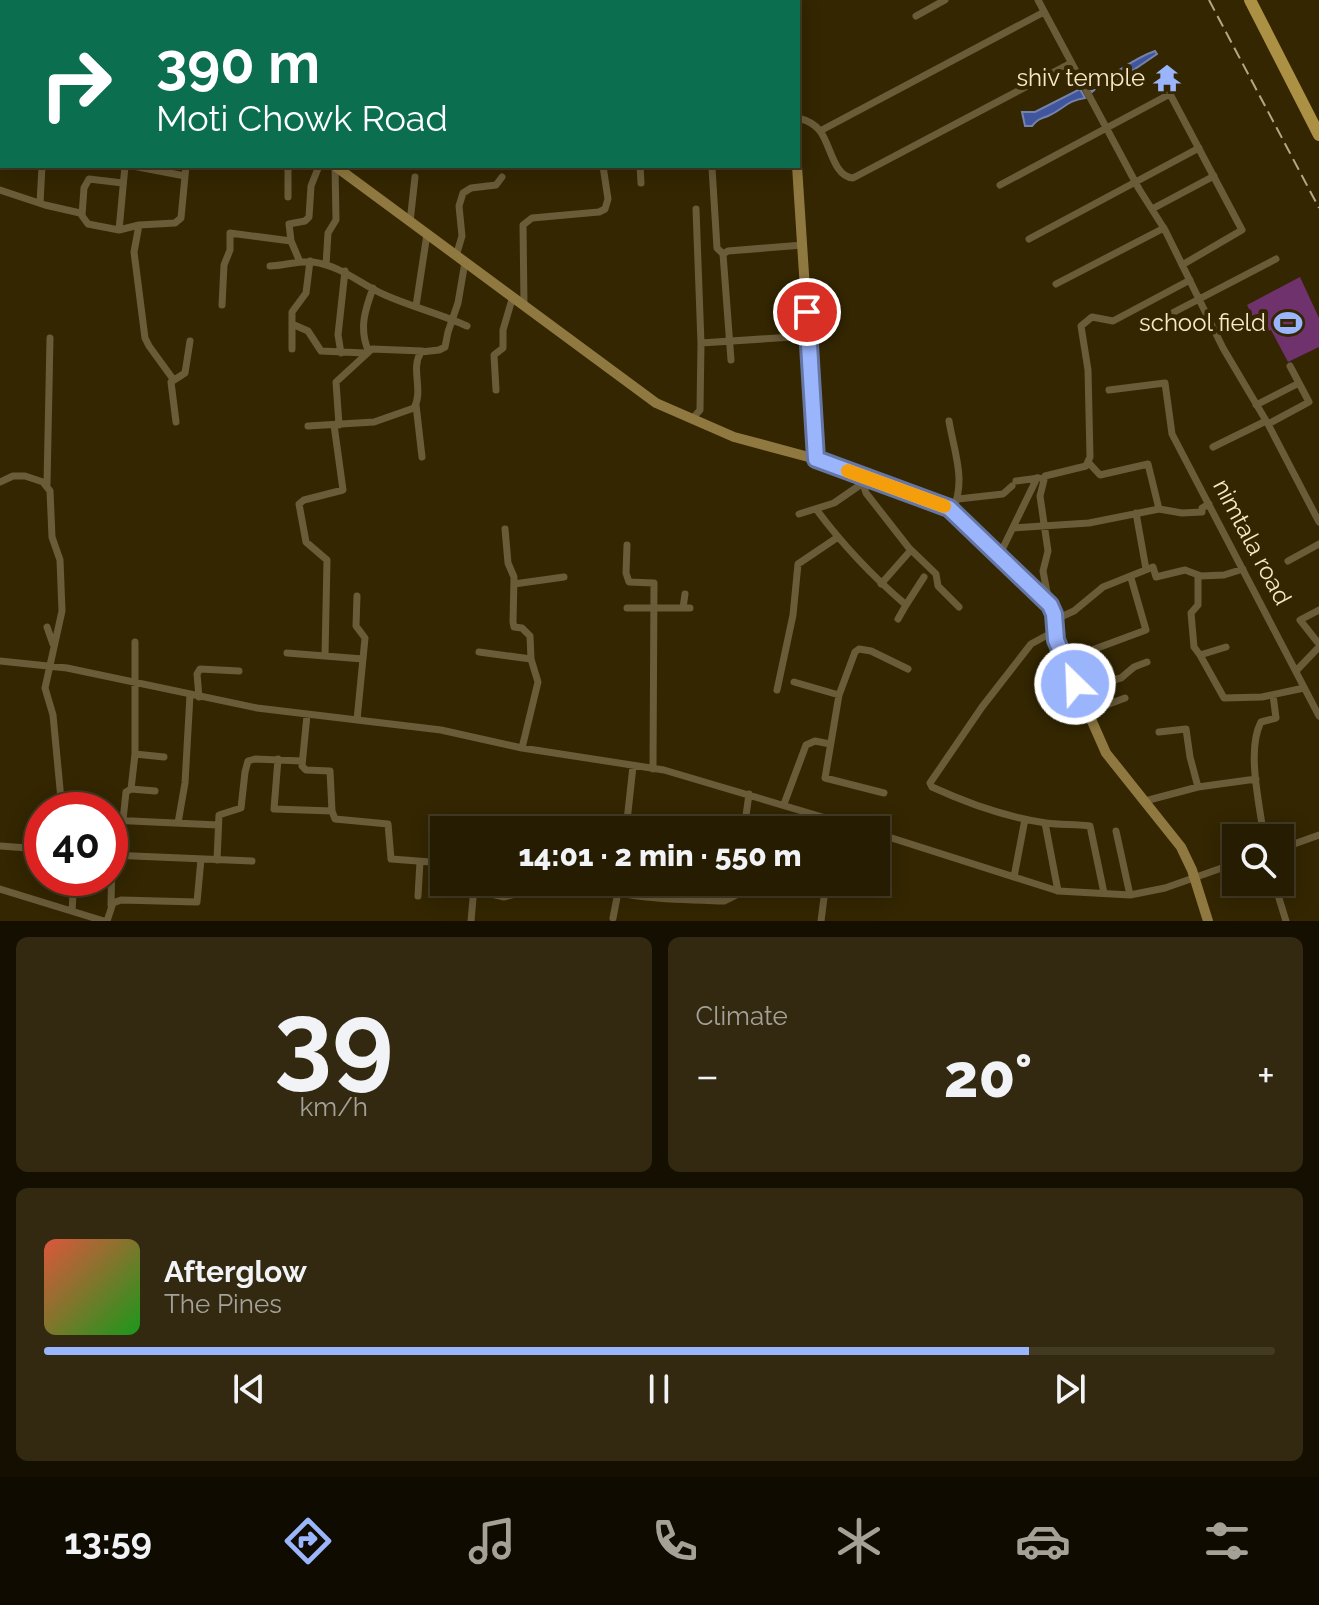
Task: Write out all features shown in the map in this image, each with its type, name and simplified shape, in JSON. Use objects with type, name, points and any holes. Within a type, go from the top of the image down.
[{"type":"main road","points":[[1250,0],[1319,135]]},
{"type":"street","points":[[916,16],[945,0]]},
{"type":"street","points":[[1038,0],[1135,182],[1164,228],[1319,522]]},
{"type":"street","points":[[820,131],[1044,12]]},
{"type":"street","points":[[800,119],[820,131],[841,172],[853,178],[1071,63]]},
{"type":"street","points":[[1000,185],[1170,94],[1242,230],[1182,265]]},
{"type":"street","points":[[1029,239],[1199,148]]},
{"type":"street","points":[[40,203],[42,168]]},
{"type":"street","points":[[119,230],[125,168]]},
{"type":"street","points":[[148,168],[185,176]]},
{"type":"street","points":[[123,183],[89,179],[84,188],[82,215],[88,224],[119,230],[178,221],[181,218],[186,168]]},
{"type":"street","points":[[288,168],[288,197]]},
{"type":"street","points":[[300,262],[291,241],[289,224],[305,221],[309,217],[311,186],[318,168]]},
{"type":"street","points":[[326,265],[328,233],[336,220],[335,168]]},
{"type":"street","points":[[338,168],[656,403],[734,437],[816,459],[865,481],[952,512],[1050,605]]},
{"type":"street","points":[[524,304],[523,225],[532,218],[605,209],[608,199],[603,168]]},
{"type":"street","points":[[640,168],[641,183]]},
{"type":"street","points":[[712,168],[717,248],[723,254],[731,360]]},
{"type":"street","points":[[797,168],[816,459]]},
{"type":"street","points":[[1152,209],[1214,176]]},
{"type":"street","points":[[410,222],[415,177]]},
{"type":"street","points":[[325,656],[327,560],[306,542],[299,504],[343,490],[336,382],[367,352],[376,348],[424,351],[445,347],[453,320],[462,236],[459,206],[463,193],[471,188],[496,185],[502,177]]},
{"type":"street","points":[[0,190],[82,215]]},
{"type":"street","points":[[692,419],[700,410],[696,209]]},
{"type":"street","points":[[139,225],[134,252],[145,338],[173,379]]},
{"type":"street","points":[[1056,284],[1164,228]]},
{"type":"street","points":[[222,305],[224,265],[230,250],[230,233],[291,241]]},
{"type":"street","points":[[416,306],[427,234]]},
{"type":"street","points":[[723,254],[728,251],[803,245]]},
{"type":"street","points":[[1155,322],[1276,259]]},
{"type":"street","points":[[292,349],[292,312],[306,293],[310,261]]},
{"type":"street","points":[[270,266],[310,261],[326,265],[345,271],[373,288],[467,326]]},
{"type":"street","points":[[341,353],[338,335],[345,271]]},
{"type":"street","points":[[1159,509],[1148,464],[1100,475],[1089,463],[1088,370],[1081,326],[1092,317],[1113,321],[1190,280]]},
{"type":"street","points":[[367,352],[363,321],[373,288]]},
{"type":"street","points":[[496,390],[494,355],[503,348],[503,330],[513,296]]},
{"type":"street","points":[[292,324],[308,331],[321,351],[367,352]]},
{"type":"street","points":[[701,343],[808,336]]},
{"type":"street","points":[[50,338],[47,484],[52,537],[60,560],[63,598],[45,688],[53,715],[60,792]]},
{"type":"street","points":[[176,422],[170,394],[171,382],[185,373],[190,341]]},
{"type":"street","points":[[422,457],[416,405],[419,391],[416,359],[424,351]]},
{"type":"street","points":[[1213,447],[1309,402],[1290,366]]},
{"type":"street","name":"nimtala road","points":[[1109,390],[1165,383],[1172,434],[1319,716]]},
{"type":"street","points":[[1256,405],[1299,383]]},
{"type":"street","points":[[308,426],[380,421],[416,405]]},
{"type":"street","points":[[949,421],[954,454],[960,464],[958,499],[952,512]]},
{"type":"street","points":[[958,499],[1003,494],[1014,483],[1089,463]]},
{"type":"street","points":[[0,482],[18,476],[47,484]]},
{"type":"street","points":[[1041,477],[1040,496],[1048,551],[1043,571],[1056,640],[1106,753],[1181,847],[1208,921]]},
{"type":"street","points":[[998,558],[1041,477]]},
{"type":"street","points":[[799,514],[834,503],[865,481]]},
{"type":"street","points":[[865,481],[866,493],[911,550],[936,574],[938,586],[959,607]]},
{"type":"street","points":[[1013,528],[1089,523],[1159,509],[1202,512],[1202,508],[1209,504]]},
{"type":"street","points":[[816,509],[881,584],[906,605]]},
{"type":"street","points":[[1136,513],[1146,569]]},
{"type":"street","points":[[505,529],[508,563],[514,584],[514,627],[522,628],[530,636],[531,659],[538,682],[522,748]]},
{"type":"street","points":[[777,690],[793,615],[798,564],[838,537]]},
{"type":"street","points":[[1288,561],[1319,544]]},
{"type":"street","points":[[627,545],[627,580],[631,584],[654,583],[653,769]]},
{"type":"street","points":[[881,584],[911,550]]},
{"type":"street","points":[[1104,893],[1090,826],[1045,823],[970,805],[932,787],[930,783],[982,707],[1031,644],[1103,587],[1153,567],[1156,577],[1185,570],[1198,575],[1224,575],[1243,569]]},
{"type":"street","points":[[1198,575],[1198,605],[1191,613],[1194,647],[1223,697],[1253,698],[1304,688]]},
{"type":"street","points":[[514,584],[564,577]]},
{"type":"street","points":[[898,619],[924,577]]},
{"type":"street","points":[[1065,660],[1146,630],[1131,578]]},
{"type":"street","points":[[627,608],[686,608],[685,594]]},
{"type":"street","points":[[357,596],[356,623],[365,638],[357,720]]},
{"type":"street","points":[[1296,671],[1319,645],[1300,620],[1319,610]]},
{"type":"street","points":[[47,627],[54,647]]},
{"type":"street","points":[[131,789],[135,754],[135,642]]},
{"type":"street","points":[[1200,655],[1226,647]]},
{"type":"street","points":[[884,793],[825,778],[839,695],[855,652],[859,649],[871,651],[908,669]]},
{"type":"street","points":[[479,652],[531,659]]},
{"type":"street","points":[[287,653],[363,659]]},
{"type":"street","points":[[0,661],[49,665],[195,696],[307,715],[441,730],[522,748],[601,758],[749,794],[817,816]]},
{"type":"street","points":[[1075,684],[1086,680],[1089,686],[1121,678],[1134,667],[1147,662]]},
{"type":"street","points":[[178,823],[197,674],[200,669],[239,671]]},
{"type":"street","points":[[794,682],[839,695]]},
{"type":"street","points":[[1262,824],[1256,779],[1255,733],[1261,722],[1276,718],[1273,695]]},
{"type":"street","points":[[1088,712],[1125,698]]},
{"type":"street","points":[[307,715],[302,761],[306,770],[330,771],[335,819],[388,824],[391,859],[430,862]]},
{"type":"street","points":[[1159,732],[1186,729],[1198,787]]},
{"type":"street","points":[[784,804],[806,745],[815,741],[830,744]]},
{"type":"street","points":[[135,754],[164,757]]},
{"type":"street","points":[[278,759],[274,809],[332,811]]},
{"type":"street","points":[[217,860],[218,825],[222,812],[241,808],[248,761],[302,761]]},
{"type":"street","points":[[628,816],[633,766]]},
{"type":"street","points":[[1145,801],[1198,787],[1256,779]]},
{"type":"street","points":[[126,792],[131,789],[155,791]]},
{"type":"street","points":[[746,816],[749,794]]},
{"type":"street","points":[[1014,877],[1025,819]]},
{"type":"street","points":[[128,820],[218,825]]},
{"type":"street","points":[[1045,823],[1058,891]]},
{"type":"street","points":[[1116,831],[1130,895]]},
{"type":"street","points":[[1294,844],[1319,835]]},
{"type":"street","points":[[890,837],[1058,891],[1130,895],[1165,888],[1222,867]]},
{"type":"street","points":[[0,846],[24,848]]},
{"type":"street","points":[[128,856],[252,861]]},
{"type":"street","points":[[111,907],[116,901],[127,899],[197,902],[201,859]]},
{"type":"street","points":[[418,896],[420,862]]},
{"type":"street","points":[[0,889],[106,921],[111,896]]},
{"type":"street","points":[[72,911],[73,896]]},
{"type":"street","points":[[471,921],[473,896]]},
{"type":"street","points":[[613,918],[617,896]]},
{"type":"street","points":[[657,896],[724,901],[734,896]]},
{"type":"street","points":[[821,921],[824,896]]},
{"type":"street","points":[[1278,896],[1286,921]]},
{"type":"shaded area","name":"school field","points":[[1300,277],[1319,318],[1319,347],[1288,362],[1271,330],[1261,333],[1247,305]]},
{"type":"water","points":[[1155,51],[1157,54],[1123,77],[1101,84],[1092,92],[1089,87],[1138,59]]},
{"type":"water","points":[[1080,89],[1085,98],[1069,103],[1032,126],[1025,126],[1022,112],[1035,112]]},
{"type":"railway","points":[[1209,0],[1319,208]]},
{"type":"slow traffic","points":[[848,471],[944,506]]},
{"type":"place","name":"shiv temple","points":[[1167,78]]},
{"type":"place","name":"school field","points":[[1288,323]]},
{"type":"route","points":[[807,312],[816,459],[949,508],[1050,605],[1054,614],[1056,640],[1075,684]]}]
